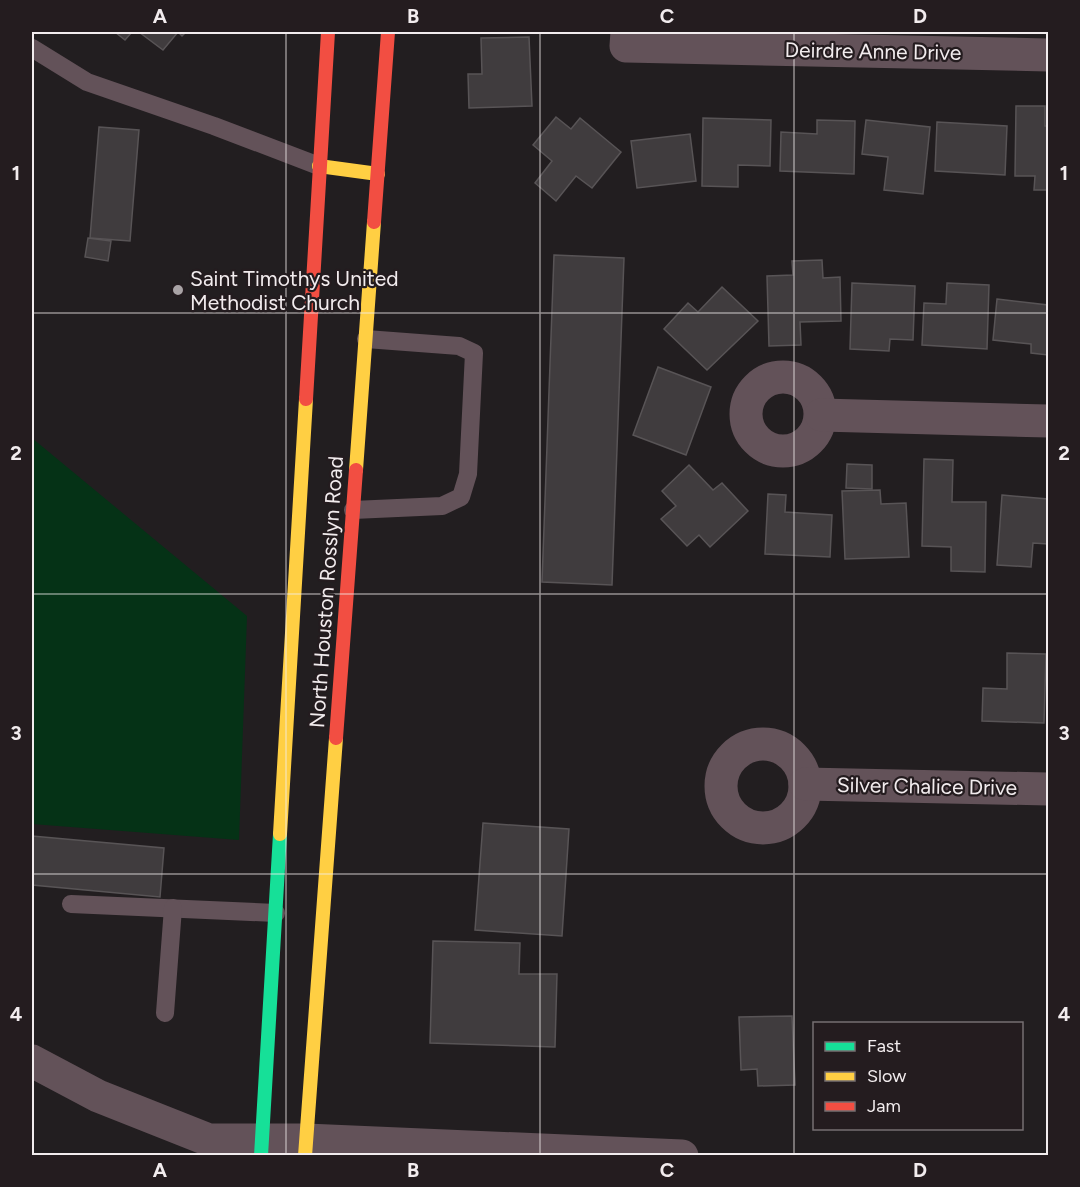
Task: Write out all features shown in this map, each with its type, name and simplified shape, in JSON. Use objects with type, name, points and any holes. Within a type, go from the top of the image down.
[{"type":"main road","name":"North Houston Rosslyn Road","points":[[261,1148],[276,913],[300,606],[319,166],[328,32]]},
{"type":"main road","name":"North Houston Rosslyn Road","points":[[305,1148],[340,614],[353,510],[388,32]]},
{"type":"main road","points":[[319,166],[378,174]]},
{"type":"street","name":"Deirdre Anne Drive","points":[[627,39],[1048,55]]},
{"type":"street","points":[[821,415],[1048,421]]},
{"type":"street","name":"Silver Chalice Drive","points":[[805,784],[1048,789]]},
{"type":"street","points":[[32,1061],[98,1095],[209,1140],[261,1148],[682,1155]]},
{"type":"lane","points":[[32,48],[87,82],[214,126],[319,166]]},
{"type":"lane","points":[[353,510],[442,506],[461,497],[468,474],[474,353],[459,346],[366,339]]},
{"type":"lane","points":[[71,904],[276,913]]},
{"type":"lane","points":[[165,1013],[172,908]]},
{"type":"green space","points":[[32,438],[247,616],[239,840],[32,824]]},
{"type":"building","points":[[115,32],[132,32],[125,40]]},
{"type":"building","points":[[139,32],[178,32],[163,50]]},
{"type":"building","points":[[529,37],[532,106],[469,108],[468,74],[482,74],[481,38]]},
{"type":"building","points":[[1016,106],[1045,106],[1045,126],[1048,126],[1048,190],[1034,190],[1035,176],[1015,176]]},
{"type":"building","points":[[556,117],[571,129],[580,118],[621,152],[592,188],[576,176],[556,201],[535,183],[552,161],[533,145]]},
{"type":"building","points":[[703,118],[771,120],[770,166],[738,165],[738,187],[702,186]]},
{"type":"building","points":[[817,120],[855,121],[854,174],[780,171],[781,132],[817,134]]},
{"type":"building","points":[[866,120],[930,127],[923,194],[884,190],[888,157],[862,154]]},
{"type":"building","points":[[937,122],[1007,126],[1005,175],[935,171]]},
{"type":"building","points":[[99,127],[139,130],[130,241],[90,238]]},
{"type":"building","points":[[690,134],[696,181],[637,188],[631,141]]},
{"type":"building","points":[[88,238],[111,241],[108,261],[85,257]]},
{"type":"building","points":[[554,255],[624,258],[612,585],[542,582]]},
{"type":"building","points":[[822,260],[823,278],[840,277],[841,321],[800,322],[801,345],[769,346],[767,276],[793,275],[792,261]]},
{"type":"building","points":[[852,283],[915,286],[913,340],[890,339],[889,351],[850,349]]},
{"type":"building","points":[[947,283],[989,285],[987,349],[922,345],[924,303],[946,304]]},
{"type":"building","points":[[722,287],[758,321],[707,370],[664,329],[688,303],[698,312]]},
{"type":"building","points":[[997,299],[1048,305],[1048,355],[1031,353],[1031,344],[993,340]]},
{"type":"building","points":[[658,367],[711,387],[686,455],[633,435]]},
{"type":"building","points":[[924,459],[953,460],[952,502],[986,502],[985,572],[951,571],[951,547],[922,546]]},
{"type":"building","points":[[847,464],[872,465],[872,489],[846,488]]},
{"type":"building","points":[[689,465],[713,490],[722,483],[748,511],[710,547],[699,535],[687,546],[661,519],[676,506],[662,491]]},
{"type":"building","points":[[880,490],[881,504],[906,503],[909,557],[845,559],[842,491]]},
{"type":"building","points":[[768,494],[786,495],[785,512],[832,515],[830,557],[765,554]]},
{"type":"building","points":[[1002,495],[1048,499],[1048,544],[1033,543],[1031,567],[997,565]]},
{"type":"building","points":[[1007,653],[1046,654],[1044,723],[982,721],[983,688],[1007,689]]},
{"type":"building","points":[[483,823],[569,829],[562,936],[475,930]]},
{"type":"building","points":[[32,836],[164,848],[160,897],[32,885]]},
{"type":"building","points":[[433,941],[520,943],[519,974],[557,974],[555,1047],[430,1043]]},
{"type":"building","points":[[792,1016],[795,1085],[758,1086],[757,1069],[741,1070],[739,1017]]},
{"type":"traffic: fast","points":[[261,1156],[280,834]]},
{"type":"traffic: slow","points":[[319,166],[378,174]]},
{"type":"traffic: slow","points":[[356,470],[374,222]]},
{"type":"traffic: slow","points":[[280,834],[306,399]]},
{"type":"traffic: slow","points":[[305,1156],[336,738]]},
{"type":"traffic: jam","points":[[306,399],[328,32]]},
{"type":"traffic: jam","points":[[374,222],[388,32]]},
{"type":"traffic: jam","points":[[336,738],[356,470]]},
{"type":"place","name":"Saint Timothys United Methodist Church","points":[[178,290]]}]
